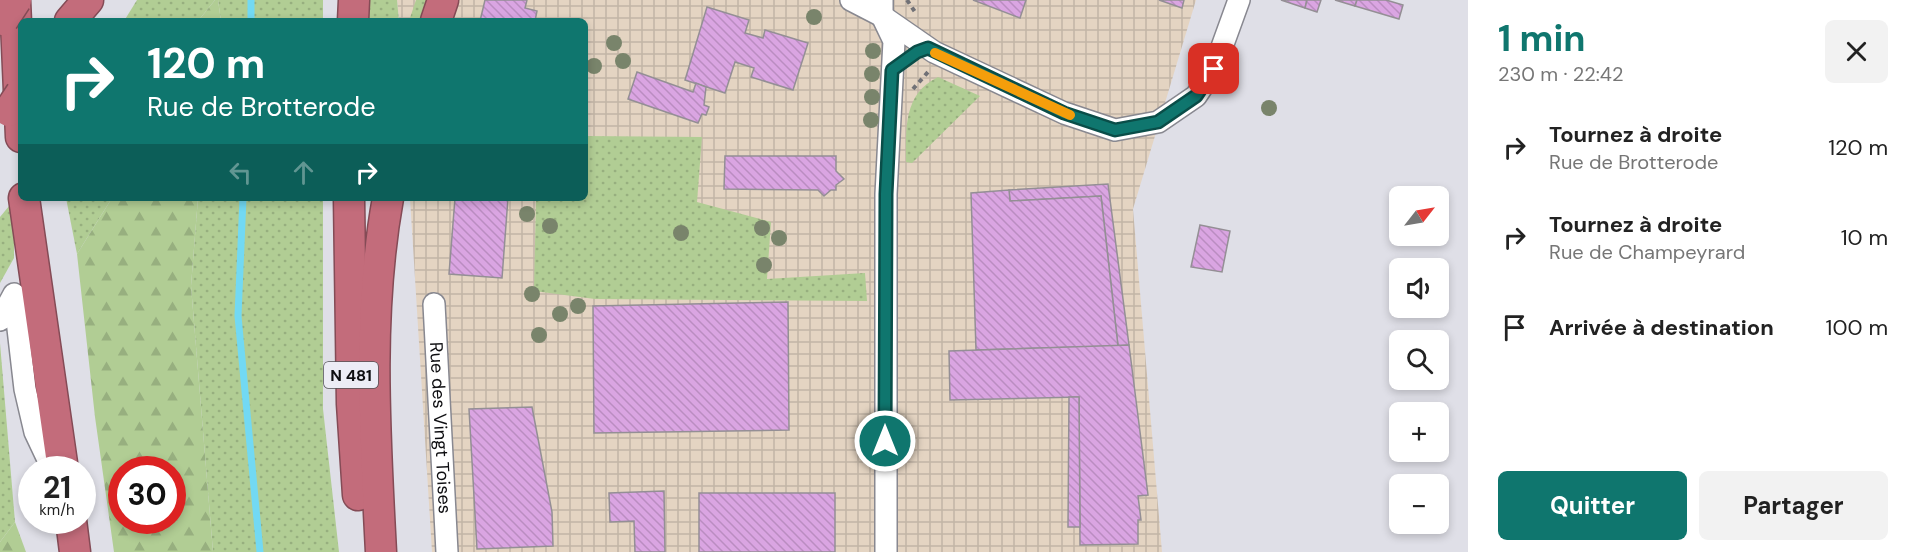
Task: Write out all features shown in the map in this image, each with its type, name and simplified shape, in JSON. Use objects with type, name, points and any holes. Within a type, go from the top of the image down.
[{"type":"highway","points":[[69,18],[78,0]]},
{"type":"highway","points":[[71,18],[88,0]]},
{"type":"highway","points":[[353,18],[354,0]]},
{"type":"highway","points":[[437,18],[443,0]]},
{"type":"highway","points":[[8,11],[13,117]]},
{"type":"highway","points":[[24,201],[61,456]]},
{"type":"highway","name":"N 481","points":[[349,201],[352,404],[362,552]]},
{"type":"highway","points":[[381,552],[373,400],[381,236],[387,201]]},
{"type":"highway","points":[[73,534],[75,552]]},
{"type":"street","points":[[851,0],[882,8],[928,48],[1064,113],[1115,130],[1158,122],[1196,96],[1214,69],[1239,0]]},
{"type":"street","points":[[882,8],[894,41],[886,194],[886,552]]},
{"type":"street","points":[[892,70],[917,52],[928,48]]},
{"type":"street","points":[[0,320],[14,294],[25,389],[35,432],[46,456]]},
{"type":"street","name":"Rue des Vingt Toises","points":[[434,304],[447,552]]},
{"type":"shaded area","points":[[397,0],[1196,0],[1133,209],[1162,552],[432,552],[410,201],[588,201],[588,18],[399,18]]},
{"type":"green space","points":[[137,0],[215,0],[200,18],[126,18]]},
{"type":"green space","points":[[215,0],[218,0],[221,18],[200,18]]},
{"type":"green space","points":[[218,0],[323,0],[323,18],[221,18]]},
{"type":"green space","points":[[369,0],[397,0],[399,18],[369,18]]},
{"type":"green space","points":[[416,0],[431,0],[426,18],[410,18]]},
{"type":"green space","points":[[938,77],[980,96],[912,163],[906,162],[907,125],[912,103],[927,84]]},
{"type":"green space","points":[[588,136],[702,137],[697,202],[771,222],[767,279],[865,273],[867,301],[595,299],[534,291],[536,201],[588,201]]},
{"type":"green space","points":[[14,200],[14,258],[0,283],[0,217]]},
{"type":"green space","points":[[67,201],[110,201],[77,254]]},
{"type":"green space","points":[[110,201],[198,201],[191,286],[213,552],[114,552],[111,534],[186,534],[186,456],[108,456],[108,509],[77,254]]},
{"type":"green space","points":[[198,201],[323,201],[323,409],[339,552],[213,552],[191,286]]},
{"type":"green space","points":[[0,343],[15,522],[0,542]]},
{"type":"green space","points":[[15,522],[26,552],[0,552],[0,542]]},
{"type":"building","points":[[485,0],[527,0],[525,8],[537,11],[536,18],[481,18]]},
{"type":"building","points":[[973,0],[1026,0],[1020,18]]},
{"type":"building","points":[[1159,0],[1184,0],[1182,8]]},
{"type":"building","points":[[1281,0],[1307,0],[1305,8]]},
{"type":"building","points":[[1307,0],[1321,0],[1317,12],[1305,8]]},
{"type":"building","points":[[1335,0],[1357,0],[1355,6]]},
{"type":"building","points":[[1357,0],[1386,0],[1403,5],[1399,19],[1355,6]]},
{"type":"building","points":[[707,7],[749,20],[745,33],[763,38],[765,30],[808,43],[793,90],[751,77],[754,68],[735,62],[725,93],[685,80]]},
{"type":"building","points":[[637,72],[693,92],[696,83],[706,87],[704,105],[709,107],[706,115],[702,114],[698,123],[628,99]]},
{"type":"building","points":[[725,156],[836,156],[836,171],[844,179],[836,185],[836,190],[831,190],[824,196],[818,190],[724,189]]},
{"type":"building","points":[[1108,184],[1129,345],[1118,346],[1101,196],[1010,201],[1009,190]]},
{"type":"building","points":[[1009,190],[1010,201],[1101,196],[1118,346],[976,350],[971,193]]},
{"type":"building","points":[[455,201],[508,201],[502,278],[449,274]]},
{"type":"building","points":[[1200,225],[1230,231],[1222,272],[1191,267]]},
{"type":"building","points":[[788,302],[789,430],[594,433],[593,306]]},
{"type":"building","points":[[1129,345],[1148,495],[1138,496],[1141,520],[1138,520],[1138,544],[1080,545],[1079,397],[950,400],[949,351]]},
{"type":"building","points":[[1069,397],[1079,397],[1080,527],[1068,527]]},
{"type":"building","points":[[532,407],[552,512],[553,546],[477,549],[469,409]]},
{"type":"building","points":[[664,491],[665,552],[635,552],[634,521],[610,522],[609,493]]},
{"type":"building","points":[[699,493],[835,493],[835,552],[699,552]]},
{"type":"waterway","points":[[251,0],[251,18]]},
{"type":"waterway","points":[[243,201],[238,316],[260,552]]},
{"type":"slow traffic","points":[[935,53],[1070,115]]},
{"type":"route","points":[[885,441],[886,194],[892,70],[917,52],[928,48],[1064,113],[1115,130],[1158,122],[1196,96],[1214,69]]}]
